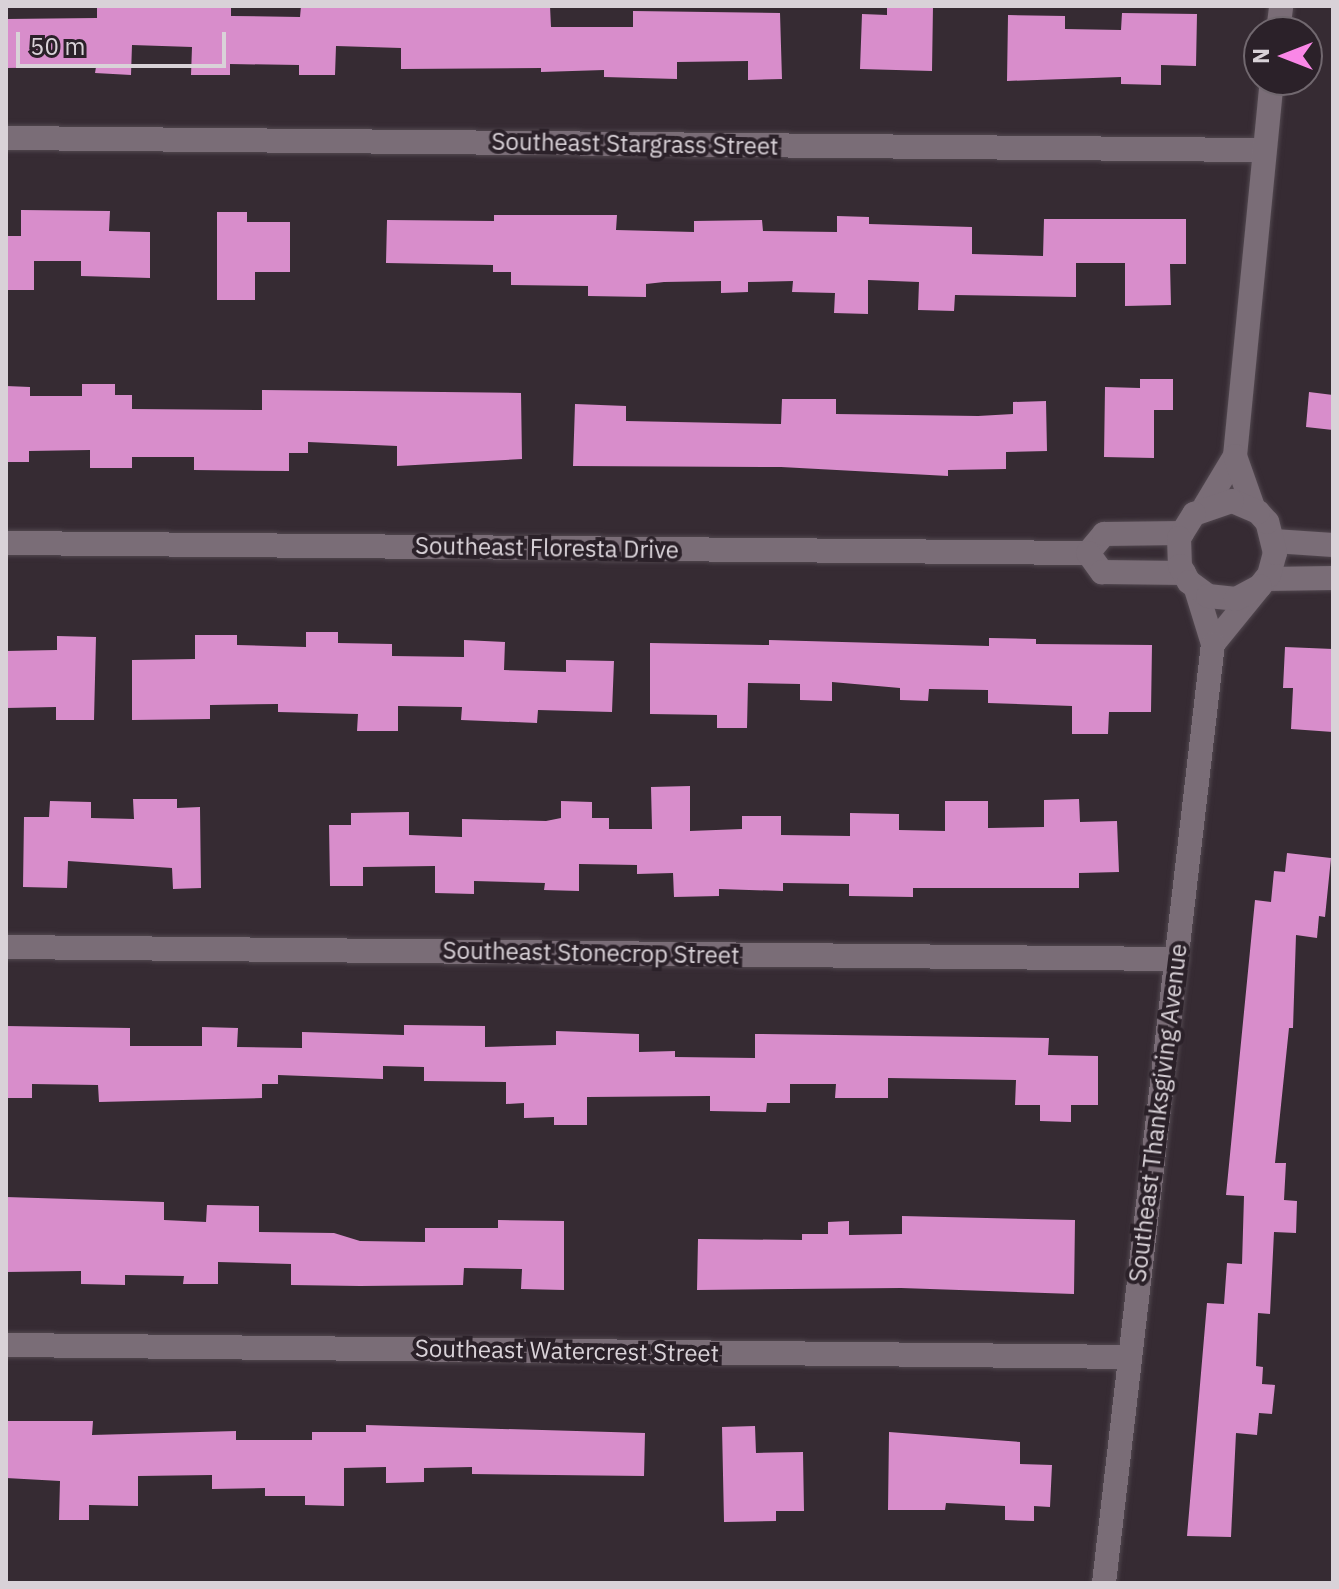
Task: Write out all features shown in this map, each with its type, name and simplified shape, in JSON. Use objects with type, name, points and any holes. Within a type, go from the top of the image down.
[{"type":"street","points":[[1254,510],[1235,456],[1270,96]]},
{"type":"street","name":"Southeast Stargrass Street","points":[[6,138],[1264,150]]},
{"type":"street","points":[[1190,581],[1178,552],[1182,533],[1205,506],[1235,456]]},
{"type":"street","points":[[1205,506],[1232,501],[1254,510],[1267,522],[1274,541],[1274,563],[1263,582],[1213,644]]},
{"type":"street","points":[[1182,533],[1104,534],[1088,553],[1102,572],[1190,581],[1236,599],[1263,582],[1333,578]]},
{"type":"street","points":[[1274,541],[1333,545]]},
{"type":"street","name":"Southeast Floresta Drive","points":[[6,543],[1088,553]]},
{"type":"street","name":"Southeast Thanksgiving Avenue","points":[[1104,1583],[1213,644],[1190,581]]},
{"type":"street","name":"Southeast Stonecrop Street","points":[[6,947],[1177,959]]},
{"type":"street","name":"Southeast Watercrest Street","points":[[6,1345],[1128,1357]]},
{"type":"building","points":[[97,6],[231,6],[231,16],[300,17],[301,6],[550,6],[551,27],[633,27],[633,11],[780,13],[782,79],[748,80],[748,61],[677,62],[677,79],[604,77],[604,70],[401,69],[401,48],[336,46],[335,75],[299,75],[299,65],[230,64],[230,75],[191,75],[192,47],[132,45],[131,75],[95,73],[96,67],[6,68],[6,19],[97,18]]},
{"type":"building","points":[[887,6],[933,6],[932,71],[860,69],[862,14],[887,15]]},
{"type":"building","points":[[1122,13],[1197,14],[1196,66],[1161,65],[1161,85],[1121,84],[1121,77],[1007,81],[1008,15],[1065,16],[1065,29],[1121,30]]},
{"type":"building","points":[[21,210],[110,211],[109,231],[150,232],[150,278],[81,276],[81,261],[34,261],[34,290],[6,290],[6,236],[21,236]]},
{"type":"building","points":[[217,212],[247,212],[247,222],[290,222],[290,272],[255,272],[255,300],[217,300]]},
{"type":"building","points":[[494,215],[617,215],[616,230],[694,232],[694,221],[762,220],[763,231],[837,232],[837,216],[869,217],[869,224],[972,227],[972,254],[1043,256],[1044,219],[1186,219],[1186,264],[1170,264],[1171,305],[1125,306],[1125,263],[1076,263],[1076,297],[955,295],[954,311],[918,310],[919,282],[868,280],[868,314],[834,313],[835,293],[792,292],[793,281],[748,282],[748,292],[721,293],[721,281],[664,282],[646,284],[646,297],[588,296],[588,286],[511,285],[511,272],[493,272],[493,265],[386,263],[387,220],[494,221]]},
{"type":"building","points":[[1140,379],[1173,379],[1173,410],[1154,410],[1154,458],[1104,457],[1105,387],[1140,388]]},
{"type":"building","points":[[82,384],[115,384],[115,395],[132,395],[132,409],[262,410],[262,390],[521,393],[522,459],[397,466],[397,446],[308,442],[308,453],[289,453],[289,471],[194,470],[194,457],[132,457],[132,468],[90,468],[90,450],[29,451],[29,462],[6,462],[6,386],[30,387],[30,396],[82,396]]},
{"type":"building","points":[[1309,392],[1333,395],[1333,430],[1306,427]]},
{"type":"building","points":[[782,399],[836,399],[836,414],[978,416],[1013,414],[1013,402],[1046,401],[1047,451],[1006,452],[1006,469],[948,470],[948,476],[781,467],[573,466],[575,404],[626,406],[626,421],[781,424]]},
{"type":"building","points":[[306,632],[338,632],[338,643],[392,644],[392,656],[464,657],[464,640],[505,642],[504,670],[566,672],[566,660],[614,661],[612,712],[538,710],[537,723],[461,720],[462,707],[398,706],[398,731],[357,731],[358,714],[278,712],[278,704],[210,705],[210,719],[132,720],[132,660],[195,659],[195,635],[237,635],[237,645],[306,647]]},
{"type":"building","points":[[57,636],[96,637],[94,720],[56,720],[56,707],[6,708],[6,651],[57,650]]},
{"type":"building","points":[[989,638],[1036,639],[1036,644],[1152,645],[1151,712],[1109,712],[1108,734],[1072,734],[1072,706],[988,703],[988,690],[929,689],[928,701],[900,700],[900,688],[832,682],[832,701],[800,700],[800,684],[748,683],[747,728],[717,728],[717,715],[650,714],[650,643],[769,645],[769,640],[989,646]]},
{"type":"building","points":[[1285,647],[1333,649],[1333,732],[1291,729],[1293,688],[1283,688]]},
{"type":"building","points":[[690,786],[690,831],[742,829],[742,816],[781,816],[781,835],[850,836],[850,813],[899,814],[899,830],[945,831],[945,801],[988,801],[988,828],[1044,827],[1044,800],[1079,799],[1080,822],[1117,821],[1119,872],[1079,873],[1079,888],[913,888],[913,897],[849,896],[849,884],[783,883],[783,891],[719,889],[719,896],[674,897],[673,873],[637,874],[637,865],[579,864],[579,891],[544,890],[545,883],[474,881],[474,894],[435,893],[435,866],[363,867],[363,886],[330,886],[329,825],[351,825],[351,813],[409,812],[409,835],[462,837],[462,819],[546,821],[561,818],[561,801],[592,802],[592,818],[609,818],[609,829],[652,829],[651,787]]},
{"type":"building","points":[[133,799],[177,799],[177,808],[200,807],[201,888],[173,889],[172,868],[68,861],[67,888],[23,887],[24,817],[49,817],[50,801],[91,802],[91,818],[134,819]]},
{"type":"building","points":[[1287,853],[1331,858],[1325,917],[1319,916],[1317,938],[1296,935],[1293,1028],[1289,1028],[1275,1163],[1286,1163],[1284,1200],[1297,1201],[1296,1233],[1274,1232],[1270,1314],[1258,1313],[1256,1366],[1263,1367],[1262,1384],[1275,1385],[1272,1414],[1259,1413],[1257,1435],[1236,1433],[1231,1537],[1187,1536],[1207,1303],[1224,1304],[1227,1263],[1242,1264],[1244,1196],[1226,1195],[1255,900],[1271,902],[1274,871],[1285,872]]},
{"type":"building","points":[[404,1025],[485,1026],[485,1047],[556,1045],[556,1031],[639,1034],[639,1052],[675,1051],[675,1057],[755,1058],[755,1034],[1049,1038],[1048,1055],[1098,1056],[1098,1105],[1071,1105],[1071,1122],[1040,1121],[1040,1105],[1015,1105],[1016,1080],[888,1078],[888,1098],[835,1098],[836,1084],[790,1084],[790,1103],[767,1103],[766,1112],[710,1111],[710,1096],[587,1097],[587,1125],[554,1125],[554,1117],[524,1118],[524,1103],[506,1104],[506,1082],[424,1081],[424,1067],[383,1066],[383,1079],[278,1075],[278,1084],[262,1084],[262,1098],[99,1102],[98,1085],[32,1084],[32,1098],[6,1098],[6,1026],[130,1028],[130,1046],[202,1046],[202,1027],[238,1028],[237,1047],[302,1048],[302,1032],[404,1035]]},
{"type":"building","points":[[6,1197],[164,1202],[164,1220],[206,1222],[207,1205],[259,1206],[259,1232],[334,1233],[360,1241],[425,1242],[425,1228],[498,1228],[498,1220],[564,1221],[564,1290],[521,1289],[522,1269],[464,1268],[463,1285],[360,1286],[291,1285],[291,1264],[218,1262],[218,1284],[183,1284],[184,1276],[125,1275],[125,1285],[81,1284],[81,1271],[6,1272]]},
{"type":"building","points":[[902,1216],[1075,1220],[1074,1294],[901,1288],[697,1290],[698,1239],[802,1240],[802,1234],[828,1234],[828,1222],[849,1221],[849,1235],[902,1234]]},
{"type":"building","points":[[6,1421],[93,1421],[92,1435],[236,1431],[236,1440],[312,1440],[312,1432],[366,1432],[366,1425],[645,1433],[644,1476],[472,1474],[472,1467],[424,1468],[424,1482],[386,1483],[386,1467],[344,1468],[344,1506],[305,1505],[305,1496],[265,1496],[265,1488],[212,1489],[212,1475],[138,1476],[138,1506],[89,1505],[89,1520],[59,1520],[60,1481],[6,1478]]},
{"type":"building","points":[[755,1426],[756,1453],[803,1452],[804,1511],[776,1511],[776,1521],[724,1522],[722,1427]]},
{"type":"building","points":[[889,1432],[1020,1442],[1020,1464],[1052,1465],[1050,1507],[1034,1506],[1034,1521],[1005,1520],[1005,1506],[946,1503],[945,1510],[888,1510]]}]
